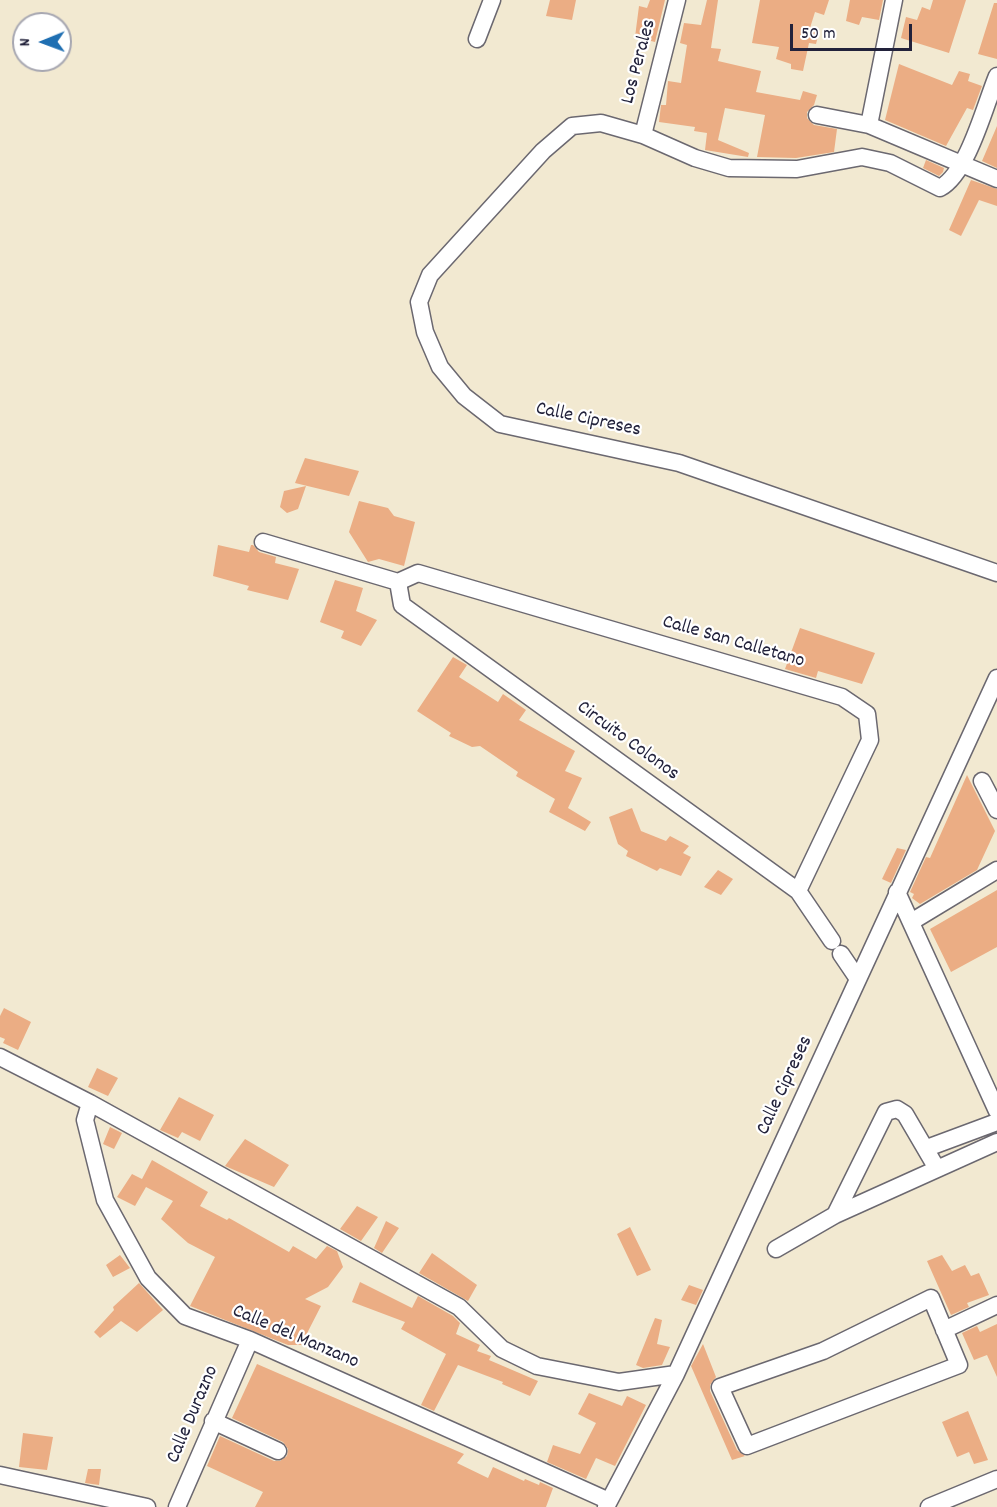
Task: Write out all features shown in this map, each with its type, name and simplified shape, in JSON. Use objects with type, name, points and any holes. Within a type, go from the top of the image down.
[{"type":"street","points":[[477,39],[492,0]]},
{"type":"street","name":"Los Perales","points":[[643,135],[678,0]]},
{"type":"street","points":[[869,125],[894,0]]},
{"type":"street","points":[[963,163],[997,76]]},
{"type":"street","points":[[817,115],[869,125],[997,179]]},
{"type":"street","name":"Calle Cipreses","points":[[963,163],[951,182],[940,188],[890,163],[862,157],[797,169],[729,168],[695,159],[643,135],[602,123],[572,126],[543,151],[430,275],[419,302],[425,332],[440,367],[464,396],[501,424],[679,463],[997,573]]},
{"type":"street","points":[[263,542],[398,582]]},
{"type":"street","name":"Calle San Calletano","points":[[398,582],[418,573],[842,697],[867,714],[870,740],[798,891]]},
{"type":"street","name":"Circuito Colonos","points":[[398,582],[402,605],[798,891],[858,979]]},
{"type":"street","name":"Calle Cipreses","points":[[608,1504],[676,1374],[997,678]]},
{"type":"street","points":[[982,781],[997,810]]},
{"type":"street","points":[[911,922],[997,870]]},
{"type":"street","points":[[897,892],[997,1111]]},
{"type":"street","points":[[0,1057],[90,1103],[459,1307],[502,1349],[537,1366],[619,1382],[676,1374]]},
{"type":"street","name":"Calle del Manzano","points":[[90,1103],[85,1120],[105,1200],[148,1278],[185,1316],[250,1340],[608,1504]]},
{"type":"street","points":[[835,1215],[886,1112],[897,1109],[905,1114],[927,1148],[936,1167]]},
{"type":"street","points":[[927,1148],[997,1122]]},
{"type":"street","points":[[776,1249],[835,1215],[936,1167],[997,1142]]},
{"type":"street","points":[[931,1298],[944,1330],[959,1365],[747,1446],[720,1387],[823,1351],[931,1298]]},
{"type":"street","points":[[944,1330],[997,1305]]},
{"type":"street","name":"Calle Durazno","points":[[177,1507],[250,1340]]},
{"type":"street","points":[[213,1421],[278,1451]]},
{"type":"street","points":[[0,1475],[147,1507]]},
{"type":"street","points":[[929,1507],[997,1479]]},
{"type":"street","points":[[71,1507],[80,1492]]},
{"type":"building","points":[[550,0],[576,0],[572,20],[546,16]]},
{"type":"building","points":[[650,0],[665,0],[655,42],[635,37],[639,6],[647,8]]},
{"type":"building","points":[[707,0],[718,0],[711,48],[721,49],[718,61],[761,71],[756,92],[800,100],[803,91],[817,95],[814,105],[807,112],[807,118],[814,125],[837,129],[834,152],[796,158],[757,157],[765,115],[725,108],[718,140],[749,153],[748,157],[705,150],[707,133],[694,131],[695,127],[659,122],[661,105],[666,105],[668,81],[681,83],[687,45],[680,43],[684,23],[701,25]]},
{"type":"building","points":[[760,0],[829,0],[824,15],[815,12],[810,28],[819,32],[816,44],[809,43],[803,71],[791,69],[791,64],[776,59],[779,47],[752,43]]},
{"type":"building","points":[[850,0],[883,0],[879,20],[862,17],[859,25],[846,21]]},
{"type":"building","points":[[933,0],[966,0],[949,53],[901,38],[906,17],[917,20],[922,7],[930,10]]},
{"type":"building","points":[[994,3],[997,3],[997,59],[978,54]]},
{"type":"building","points":[[899,64],[952,85],[959,71],[970,74],[968,81],[982,86],[973,110],[967,108],[946,146],[885,120]]},
{"type":"building","points":[[997,126],[997,168],[982,161]]},
{"type":"building","points":[[926,160],[944,168],[943,172],[939,176],[923,168]]},
{"type":"building","points":[[971,180],[997,189],[997,206],[979,200],[961,236],[949,230]]},
{"type":"building","points":[[305,458],[359,471],[349,496],[295,483]]},
{"type":"building","points":[[306,486],[298,509],[287,513],[280,507],[284,491]]},
{"type":"building","points":[[359,501],[388,508],[394,516],[415,522],[404,566],[379,559],[368,562],[349,532]]},
{"type":"building","points":[[218,545],[249,552],[253,545],[259,552],[276,557],[275,563],[299,569],[288,600],[247,590],[249,586],[213,576]]},
{"type":"building","points":[[335,580],[363,588],[356,611],[377,620],[361,646],[341,638],[344,631],[320,622]]},
{"type":"building","points":[[800,628],[875,653],[862,684],[818,671],[816,678],[785,669]]},
{"type":"building","points":[[453,657],[467,665],[459,677],[498,702],[503,694],[526,710],[519,720],[575,751],[565,771],[582,778],[568,808],[591,822],[585,831],[549,812],[555,799],[516,776],[518,772],[480,746],[472,747],[449,736],[451,733],[417,711]]},
{"type":"building","points":[[967,775],[995,831],[977,870],[920,904],[912,898],[914,894],[910,892],[926,857],[930,858]]},
{"type":"building","points":[[632,808],[641,831],[666,841],[670,836],[689,846],[683,853],[691,857],[681,876],[660,868],[657,871],[626,856],[628,851],[618,844],[609,817]]},
{"type":"building","points":[[897,848],[906,850],[891,883],[882,879]]},
{"type":"building","points":[[718,870],[733,879],[721,895],[704,887]]},
{"type":"building","points":[[997,890],[997,947],[951,972],[930,929]]},
{"type":"building","points":[[4,1008],[31,1022],[18,1050],[3,1043],[5,1039],[0,1037],[0,1016]]},
{"type":"building","points":[[97,1068],[118,1078],[108,1096],[88,1087]]},
{"type":"building","points":[[179,1097],[214,1115],[200,1141],[182,1132],[178,1138],[160,1130]]},
{"type":"building","points":[[110,1127],[122,1133],[114,1149],[103,1144]]},
{"type":"building","points":[[245,1139],[289,1165],[274,1187],[225,1166]]},
{"type":"building","points":[[152,1160],[208,1192],[200,1206],[227,1220],[229,1218],[289,1252],[293,1246],[316,1259],[327,1246],[337,1251],[343,1267],[328,1287],[305,1299],[321,1306],[301,1345],[288,1345],[190,1306],[215,1257],[188,1243],[161,1219],[173,1201],[146,1187],[135,1206],[117,1197],[132,1174],[142,1179]]},
{"type":"building","points":[[357,1206],[378,1217],[361,1241],[340,1229]]},
{"type":"building","points":[[386,1221],[399,1228],[382,1253],[374,1248]]},
{"type":"building","points":[[630,1227],[651,1270],[637,1276],[617,1234]]},
{"type":"building","points":[[432,1253],[477,1285],[468,1301],[419,1273]]},
{"type":"building","points":[[120,1255],[130,1268],[113,1277],[106,1265]]},
{"type":"building","points":[[942,1255],[952,1271],[965,1265],[971,1276],[979,1273],[989,1295],[967,1303],[969,1307],[951,1315],[927,1261]]},
{"type":"building","points":[[360,1282],[412,1308],[418,1296],[453,1316],[460,1323],[456,1334],[480,1345],[477,1351],[491,1356],[489,1360],[538,1381],[530,1396],[502,1384],[503,1382],[458,1365],[434,1411],[421,1405],[446,1354],[401,1329],[405,1322],[352,1302]]},
{"type":"building","points":[[139,1283],[163,1310],[137,1332],[121,1321],[100,1338],[94,1332],[114,1310],[113,1307]]},
{"type":"building","points":[[689,1285],[703,1290],[696,1305],[681,1300]]},
{"type":"building","points":[[655,1318],[662,1320],[657,1344],[670,1347],[662,1365],[643,1368],[636,1365]]},
{"type":"building","points":[[997,1324],[997,1377],[987,1355],[974,1360],[962,1333],[977,1326],[980,1332]]},
{"type":"building","points":[[703,1344],[716,1377],[710,1385],[710,1391],[737,1450],[745,1456],[732,1460],[691,1366]]},
{"type":"building","points":[[257,1364],[464,1454],[457,1463],[488,1478],[493,1467],[524,1481],[525,1479],[539,1485],[540,1482],[553,1488],[546,1507],[255,1507],[263,1492],[207,1466],[220,1436],[274,1461],[280,1461],[287,1456],[288,1449],[283,1442],[232,1418]]},
{"type":"building","points":[[589,1393],[622,1406],[627,1396],[646,1405],[615,1466],[596,1458],[586,1479],[547,1462],[553,1445],[580,1454],[596,1423],[578,1414]]},
{"type":"building","points":[[968,1411],[988,1460],[974,1464],[969,1452],[957,1457],[942,1422]]},
{"type":"building","points":[[23,1433],[53,1437],[47,1470],[19,1467]]},
{"type":"building","points":[[88,1469],[101,1469],[99,1485],[85,1483]]}]
